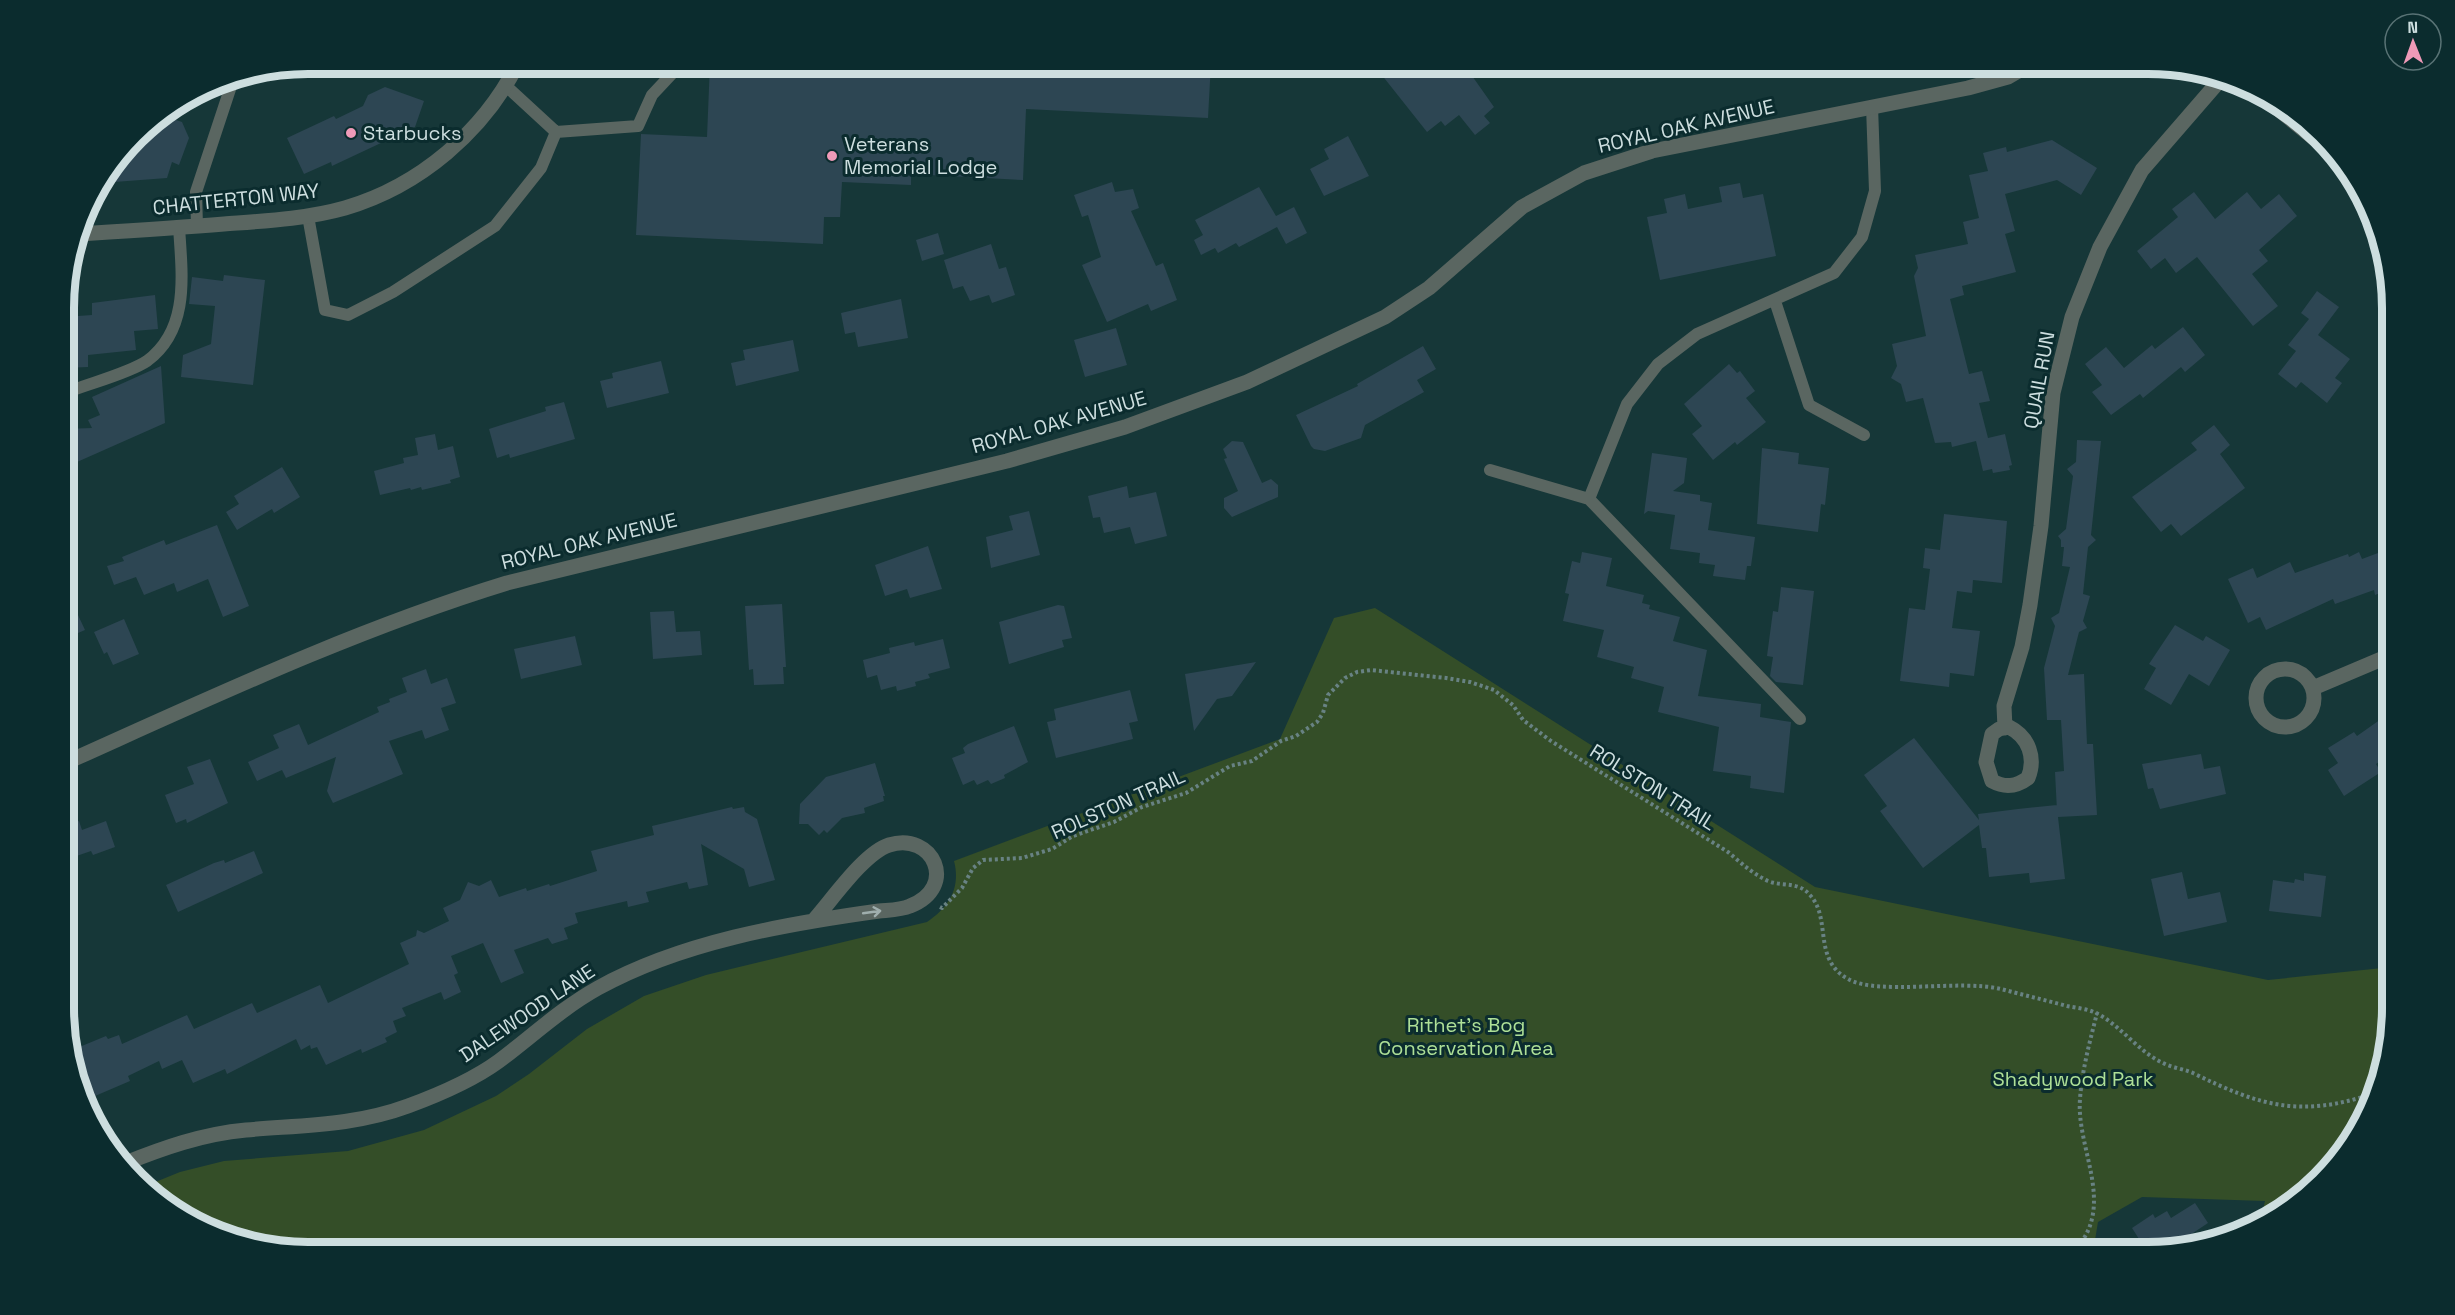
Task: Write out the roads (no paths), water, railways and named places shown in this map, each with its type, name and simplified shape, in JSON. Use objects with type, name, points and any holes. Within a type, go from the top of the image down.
[{"type":"street","name":"CHATTERTON WAY","points":[[85,234],[308,216],[346,207],[383,193],[430,166],[463,140],[506,86],[512,74]]},
{"type":"street","name":"ROYAL OAK AVENUE","points":[[74,759],[342,640],[452,600],[507,583],[1047,450],[1186,406],[1257,377],[1385,317],[1429,288],[1522,207],[1584,173],[1652,151],[1988,84],[2013,74]]},
{"type":"street","name":"QUAIL RUN","points":[[2004,728],[2004,706],[2022,647],[2030,605],[2041,526],[2053,393],[2072,317],[2100,247],[2142,170],[2217,84]]},
{"type":"street","points":[[2313,688],[2382,659]]},
{"type":"street","name":"DALEWOOD LANE","points":[[130,1161],[198,1137],[245,1130],[328,1126],[367,1119],[409,1106],[496,1063],[594,990],[640,966],[690,950],[814,920],[909,907],[928,897],[937,885],[938,872],[930,855],[917,845],[899,842],[880,848],[814,920]]},
{"type":"lane","points":[[506,86],[556,132],[638,126],[652,95],[672,74]]},
{"type":"lane","points":[[197,226],[196,192],[231,86]]},
{"type":"lane","points":[[1589,499],[1627,404],[1658,364],[1697,334],[1834,273],[1862,237],[1875,191],[1872,106]]},
{"type":"lane","points":[[308,216],[326,310],[348,315],[393,292],[495,226],[541,168],[556,132]]},
{"type":"lane","points":[[74,390],[145,362],[168,342],[180,305],[183,276],[179,227]]},
{"type":"lane","points":[[1775,301],[1809,405],[1864,435]]},
{"type":"lane","points":[[1490,470],[1589,499],[1800,719]]},
{"type":"place","name":"Starbucks","points":[[351,133]]},
{"type":"place","name":"Veterans Memorial Lodge","points":[[832,156]]},
{"type":"park label","name":"Rithet's Bog Conservation Area","points":[[1466,1036]]},
{"type":"park label","name":"Shadywood Park","points":[[2073,1079]]}]
